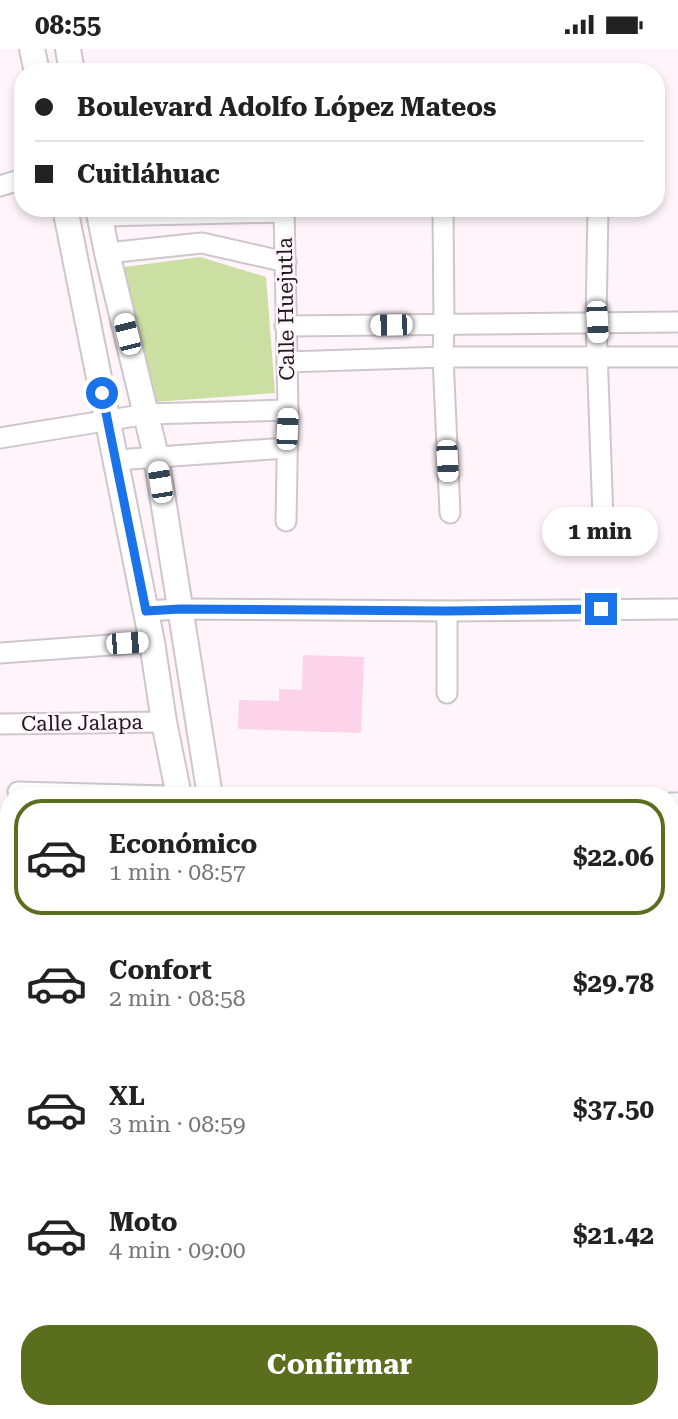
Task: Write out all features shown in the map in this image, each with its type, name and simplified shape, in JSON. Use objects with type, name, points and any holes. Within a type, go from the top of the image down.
[{"type":"street","points":[[67,217],[146,611],[177,787]]},
{"type":"street","points":[[100,217],[156,456],[209,787]]},
{"type":"street","name":"Calle Huejutla","points":[[284,217],[288,411],[286,521]]},
{"type":"street","points":[[443,217],[443,358],[450,513]]},
{"type":"street","points":[[598,217],[597,322],[603,518]]},
{"type":"street","points":[[107,253],[202,243],[286,263]]},
{"type":"street","points":[[285,326],[678,322]]},
{"type":"street","points":[[286,362],[678,357]]},
{"type":"street","points":[[0,438],[147,414],[288,411]]},
{"type":"street","points":[[116,460],[286,448]]},
{"type":"street","points":[[146,611],[678,609]]},
{"type":"street","points":[[447,611],[447,693]]},
{"type":"street","points":[[0,653],[152,642]]},
{"type":"street","name":"Calle Jalapa","points":[[0,724],[164,722]]},
{"type":"green space","points":[[200,257],[266,277],[275,393],[155,402],[124,267]]},
{"type":"building","points":[[303,655],[364,657],[361,733],[238,729],[239,700],[279,701],[279,689],[302,690]]},
{"type":"route","points":[[102,393],[146,611],[601,609]]}]
